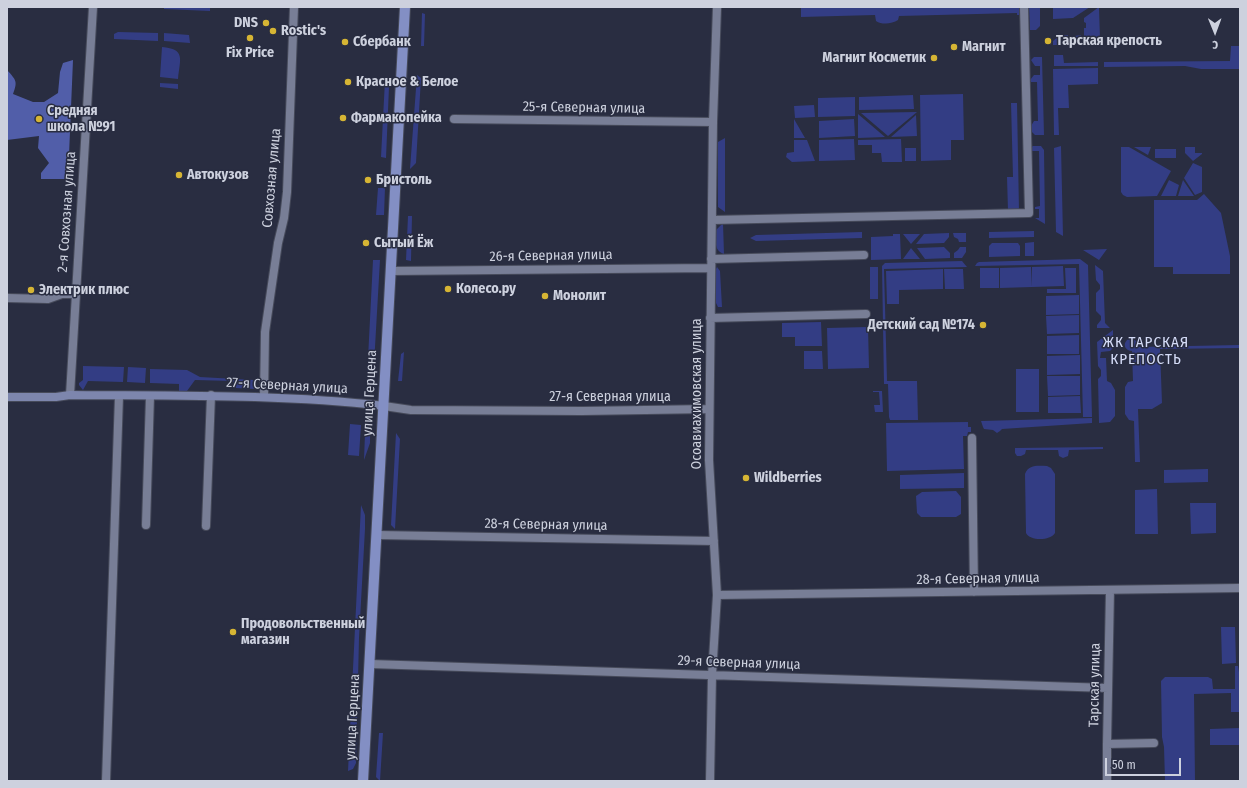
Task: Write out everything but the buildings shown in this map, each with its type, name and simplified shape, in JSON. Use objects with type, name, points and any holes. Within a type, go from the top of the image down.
[{"type":"main road","name":"улица Герцена","points":[[363,781],[398,166],[405,7]]},
{"type":"street","name":"2-я Совхозная улица","points":[[70,395],[92,7]]},
{"type":"street","name":"Совхозная улица","points":[[264,397],[265,332],[274,263],[284,218],[286,197],[294,7]]},
{"type":"street","name":"Осоавиахимовская улица","points":[[710,781],[712,676],[717,595],[708,460],[713,122],[717,7]]},
{"type":"street","points":[[712,220],[1029,213],[1024,7]]},
{"type":"street","name":"25-я Северная улица","points":[[454,119],[713,122]]},
{"type":"street","points":[[711,258],[864,255]]},
{"type":"street","name":"26-я Северная улица","points":[[391,271],[711,268]]},
{"type":"street","points":[[7,298],[48,299],[62,294],[75,294]]},
{"type":"street","points":[[710,318],[866,314]]},
{"type":"street","name":"27-я Северная улица","points":[[7,397],[70,395],[211,395],[264,397],[384,406],[411,410],[582,411],[709,409]]},
{"type":"street","points":[[206,526],[211,395]]},
{"type":"street","points":[[106,781],[119,396]]},
{"type":"street","points":[[146,525],[150,396]]},
{"type":"street","points":[[972,438],[974,592]]},
{"type":"street","name":"28-я Северная улица","points":[[377,535],[714,541]]},
{"type":"street","name":"28-я Северная улица","points":[[717,595],[1240,588]]},
{"type":"street","name":"Тарская улица","points":[[1107,781],[1106,744],[1110,590]]},
{"type":"street","name":"29-я Северная улица","points":[[370,664],[1108,688]]},
{"type":"street","points":[[1106,744],[1154,743]]},
{"type":"shaded area","points":[[164,7],[210,7],[210,11],[164,9]]},
{"type":"shaded area","points":[[801,7],[1019,7],[1019,15],[1017,15],[1017,13],[899,16],[898,20],[896,21],[884,23],[876,21],[875,15],[801,17]]},
{"type":"shaded area","points":[[1029,7],[1040,7],[1040,26],[1036,30],[1030,30]]},
{"type":"shaded area","points":[[1053,7],[1090,7],[1073,18],[1053,19]]},
{"type":"shaded area","points":[[1099,7],[1100,39],[1084,39],[1084,28],[1086,28],[1086,23],[1084,22],[1084,18]]},
{"type":"shaded area","points":[[422,13],[425,14],[424,46],[421,46]]},
{"type":"shaded area","points":[[118,32],[158,33],[158,41],[114,39],[114,34]]},
{"type":"shaded area","points":[[164,33],[189,35],[190,43],[164,41]]},
{"type":"shaded area","points":[[1060,35],[1068,35],[1068,37],[1081,35],[1081,39],[1063,39],[1063,45],[1053,45],[1053,41]]},
{"type":"shaded area","points":[[1231,46],[1240,46],[1240,69],[1201,69],[1185,66],[1104,67],[1104,62],[1230,61]]},
{"type":"shaded area","points":[[162,47],[175,50],[180,56],[178,79],[160,77]]},
{"type":"shaded area","points":[[1054,55],[1063,55],[1064,63],[1098,62],[1098,66],[1054,66]]},
{"type":"shaded area","points":[[1034,57],[1042,57],[1044,135],[1035,135],[1030,130],[1034,121],[1038,121],[1037,82],[1031,82],[1030,80],[1034,75],[1040,75],[1040,66],[1035,66],[1031,60]]},
{"type":"shaded area","points":[[73,60],[68,179],[41,179],[41,173],[49,163],[38,148],[39,136],[7,140],[7,70],[16,83],[13,94],[33,102],[44,102],[58,93],[60,72],[63,63]]},
{"type":"shaded area","points":[[1098,68],[1098,84],[1068,85],[1069,108],[1058,108],[1059,135],[1054,135],[1053,69]]},
{"type":"shaded area","points":[[417,75],[421,78],[416,163],[410,169]]},
{"type":"shaded area","points":[[385,80],[389,87],[386,158],[381,157]]},
{"type":"shaded area","points":[[160,83],[178,84],[178,89],[160,87]]},
{"type":"shaded area","points":[[963,94],[964,140],[951,140],[951,160],[921,161],[920,95]]},
{"type":"shaded area","points":[[913,95],[914,109],[859,110],[859,97]]},
{"type":"shaded area","points":[[855,97],[855,116],[818,117],[818,98]]},
{"type":"shaded area","points":[[1011,103],[1017,103],[1019,211],[1008,211],[1007,177],[1013,177]]},
{"type":"shaded area","points":[[814,105],[815,117],[795,118],[794,106]]},
{"type":"shaded area","points":[[917,112],[888,136],[861,113]]},
{"type":"shaded area","points":[[858,114],[885,137],[858,138]]},
{"type":"shaded area","points":[[916,115],[917,136],[891,137]]},
{"type":"shaded area","points":[[794,119],[805,138],[794,138]]},
{"type":"shaded area","points":[[854,119],[855,136],[819,138],[819,121]]},
{"type":"shaded area","points":[[725,138],[725,212],[718,207],[718,142]]},
{"type":"shaded area","points":[[854,139],[855,160],[819,161],[819,140]]},
{"type":"shaded area","points":[[901,139],[902,162],[882,162],[881,153],[872,153],[872,145],[858,145],[858,140]]},
{"type":"shaded area","points":[[794,140],[807,140],[815,161],[792,162],[786,157],[787,153],[794,152]]},
{"type":"shaded area","points":[[1041,146],[1044,150],[1045,224],[1035,218],[1039,218],[1039,209],[1035,209],[1035,207],[1040,206],[1039,151],[1030,151],[1031,147]]},
{"type":"shaded area","points":[[1061,146],[1063,236],[1056,232],[1054,148]]},
{"type":"shaded area","points":[[1121,147],[1129,147],[1171,171],[1157,196],[1127,197],[1123,195],[1121,192]]},
{"type":"shaded area","points":[[1134,147],[1151,147],[1148,155]]},
{"type":"shaded area","points":[[1185,147],[1195,147],[1195,153],[1202,154],[1193,161],[1185,153]]},
{"type":"shaded area","points":[[905,148],[916,148],[916,161],[905,161]]},
{"type":"shaded area","points":[[1155,149],[1176,149],[1176,158],[1155,158]]},
{"type":"shaded area","points":[[1193,163],[1202,167],[1202,192],[1195,195],[1184,178]]},
{"type":"shaded area","points":[[1169,180],[1179,185],[1176,196],[1161,196]]},
{"type":"shaded area","points":[[1183,180],[1194,196],[1178,196]]},
{"type":"shaded area","points":[[378,188],[385,188],[384,215],[376,215]]},
{"type":"shaded area","points":[[1204,194],[1221,213],[1230,256],[1230,274],[1173,274],[1173,267],[1154,267],[1154,200],[1197,200]]},
{"type":"shaded area","points":[[408,216],[412,216],[411,261],[406,260]]},
{"type":"shaded area","points":[[723,223],[724,254],[718,250],[716,241],[716,230]]},
{"type":"shaded area","points":[[1034,231],[1034,237],[989,238],[989,232]]},
{"type":"shaded area","points":[[862,232],[862,238],[756,241],[750,238],[756,235]]},
{"type":"shaded area","points":[[949,233],[949,237],[944,243],[916,244],[924,234]]},
{"type":"shaded area","points":[[953,233],[966,233],[966,242],[959,242],[958,239],[954,237]]},
{"type":"shaded area","points":[[893,234],[900,234],[901,259],[871,260],[871,237],[893,236]]},
{"type":"shaded area","points":[[903,234],[920,234],[911,244]]},
{"type":"shaded area","points":[[1034,242],[1034,256],[1025,256],[1025,243]]},
{"type":"shaded area","points":[[992,243],[1018,243],[1020,246],[1020,256],[989,257],[989,246]]},
{"type":"shaded area","points":[[944,247],[950,253],[950,258],[925,259],[917,248]]},
{"type":"shaded area","points":[[960,247],[966,247],[966,252],[962,258],[954,258],[954,253]]},
{"type":"shaded area","points":[[911,248],[920,259],[903,259]]},
{"type":"shaded area","points":[[1107,249],[1099,260],[1083,250]]},
{"type":"shaded area","points":[[1080,259],[1088,265],[1092,417],[1083,417],[1079,264],[975,266],[979,262]]},
{"type":"shaded area","points":[[373,260],[380,260],[373,382],[371,382],[367,378]]},
{"type":"shaded area","points":[[962,261],[967,267],[884,269],[887,381],[917,381],[918,420],[890,420],[888,384],[884,384],[882,266],[885,263]]},
{"type":"shaded area","points":[[1095,265],[1103,271],[1105,323],[1110,328],[1097,328],[1097,325],[1101,320],[1101,316],[1096,311],[1096,293],[1100,289],[1100,285],[1096,280]]},
{"type":"shaded area","points":[[1063,266],[1064,286],[1032,287],[1032,267]]},
{"type":"shaded area","points":[[717,267],[720,271],[722,307],[718,307],[716,303]]},
{"type":"shaded area","points":[[870,267],[878,267],[878,299],[870,299]]},
{"type":"shaded area","points":[[1031,267],[1032,287],[1000,288],[1000,268]]},
{"type":"shaded area","points":[[980,268],[999,268],[999,288],[980,288]]},
{"type":"shaded area","points":[[1065,268],[1076,268],[1076,293],[1047,293],[1047,289],[1066,289]]},
{"type":"shaded area","points":[[943,269],[943,289],[899,290],[899,304],[887,304],[886,271]]},
{"type":"shaded area","points":[[944,269],[963,269],[964,289],[945,289]]},
{"type":"shaded area","points":[[1079,295],[1079,314],[1046,315],[1046,296]]},
{"type":"shaded area","points":[[1079,315],[1079,333],[1047,334],[1046,316]]},
{"type":"shaded area","points":[[821,322],[822,346],[795,346],[795,337],[782,337],[782,323]]},
{"type":"shaded area","points":[[868,327],[869,368],[828,369],[827,328]]},
{"type":"shaded area","points":[[1113,330],[1113,348],[1110,351],[1101,352],[1100,358],[1106,358],[1107,381],[1111,383],[1115,390],[1115,416],[1110,422],[1099,423],[1098,379],[1101,376],[1101,370],[1098,366],[1097,342]]},
{"type":"shaded area","points":[[1079,335],[1079,354],[1047,354],[1047,336]]},
{"type":"shaded area","points":[[1131,338],[1136,341],[1139,347],[1240,345],[1240,348],[1160,349],[1162,403],[1152,409],[1138,409],[1140,462],[1135,462],[1134,421],[1129,420],[1125,414],[1125,387],[1128,382],[1133,381],[1132,351],[1126,349],[1125,344],[1127,340]]},
{"type":"shaded area","points":[[804,351],[822,351],[823,369],[804,369]]},
{"type":"shaded area","points":[[404,352],[402,381],[398,381],[401,354]]},
{"type":"shaded area","points":[[1080,355],[1080,374],[1047,375],[1047,356]]},
{"type":"shaded area","points":[[83,366],[124,367],[123,382],[88,381],[83,390],[79,383],[83,380]]},
{"type":"shaded area","points":[[128,367],[146,368],[145,383],[127,382]]},
{"type":"shaded area","points":[[150,369],[187,370],[200,377],[254,380],[257,386],[255,389],[236,388],[233,381],[195,380],[187,391],[179,391],[179,384],[150,383]]},
{"type":"shaded area","points":[[1016,369],[1039,369],[1039,412],[1016,412]]},
{"type":"shaded area","points":[[1047,376],[1080,376],[1080,395],[1048,396]]},
{"type":"shaded area","points":[[873,391],[882,391],[883,412],[875,412],[874,405],[880,405],[879,392]]},
{"type":"shaded area","points":[[1080,396],[1081,413],[1048,413],[1048,397]]},
{"type":"shaded area","points":[[366,410],[371,415],[372,427],[365,427]]},
{"type":"shaded area","points":[[1092,418],[1092,423],[1002,429],[997,433],[993,430],[984,429],[981,421]]},
{"type":"shaded area","points":[[968,422],[968,427],[971,427],[971,432],[968,432],[967,436],[963,436],[964,469],[887,471],[886,423]]},
{"type":"shaded area","points":[[350,424],[361,425],[359,456],[348,455]]},
{"type":"shaded area","points":[[365,433],[370,433],[370,443],[364,460]]},
{"type":"shaded area","points":[[396,433],[400,439],[395,529],[391,525]]},
{"type":"shaded area","points":[[1103,447],[1103,449],[1069,450],[1068,456],[1063,458],[1059,456],[1058,450],[1026,450],[1025,454],[1021,456],[1017,456],[1015,453],[1015,448]]},
{"type":"shaded area","points":[[1047,466],[1051,468],[1055,474],[1055,533],[1049,538],[1036,539],[1028,536],[1026,533],[1025,474],[1031,467]]},
{"type":"shaded area","points":[[1208,469],[1208,482],[1164,483],[1164,470]]},
{"type":"shaded area","points":[[964,473],[964,488],[900,489],[900,475]]},
{"type":"shaded area","points":[[1157,489],[1158,534],[1135,534],[1135,490]]},
{"type":"shaded area","points":[[956,491],[961,497],[961,514],[956,517],[921,517],[917,513],[916,496],[922,492]]},
{"type":"shaded area","points":[[1190,503],[1216,503],[1216,533],[1191,534]]},
{"type":"shaded area","points":[[361,505],[365,515],[365,529],[359,638],[356,763],[353,769],[348,771]]},
{"type":"shaded area","points":[[1221,627],[1235,627],[1236,663],[1222,664]]},
{"type":"shaded area","points":[[1235,666],[1238,666],[1240,672],[1240,712],[1231,712],[1231,693],[1194,694],[1195,781],[1165,781],[1164,747],[1162,737],[1161,681],[1165,677],[1208,677],[1212,679],[1213,689],[1235,689]]},
{"type":"shaded area","points":[[1240,728],[1240,745],[1210,745],[1210,729]]},
{"type":"shaded area","points":[[379,733],[383,733],[380,781],[376,777]]},
{"type":"place","name":"DNS","points":[[266,23]]},
{"type":"place","name":"Rostic's","points":[[273,31]]},
{"type":"place","name":"Fix Price","points":[[250,38]]},
{"type":"place","name":"Тарская крепость","points":[[1048,41]]},
{"type":"place","name":"Сбербанк","points":[[345,42]]},
{"type":"place","name":"Магнит","points":[[954,47]]},
{"type":"place","name":"Магнит Косметик","points":[[934,58]]},
{"type":"place","name":"Красное & Белое","points":[[348,82]]},
{"type":"place","name":"Фармакопейка","points":[[343,118]]},
{"type":"place","name":"Средняя школа №91","points":[[39,119]]},
{"type":"place","name":"Автокузов","points":[[179,175]]},
{"type":"place","name":"Бристоль","points":[[368,180]]},
{"type":"place","name":"Сытый Ёж","points":[[366,243]]},
{"type":"place","name":"Колесо.ру","points":[[448,289]]},
{"type":"place","name":"Электрик плюс","points":[[31,290]]},
{"type":"place","name":"Монолит","points":[[545,296]]},
{"type":"place","name":"Детский сад №174","points":[[983,325]]},
{"type":"place","name":"Wildberries","points":[[746,478]]},
{"type":"place","name":"Продовольственный магазин","points":[[233,632]]},
{"type":"district","name":"ЖК ТАРСКАЯ КРЕПОСТЬ","points":[[1146,352]]}]
